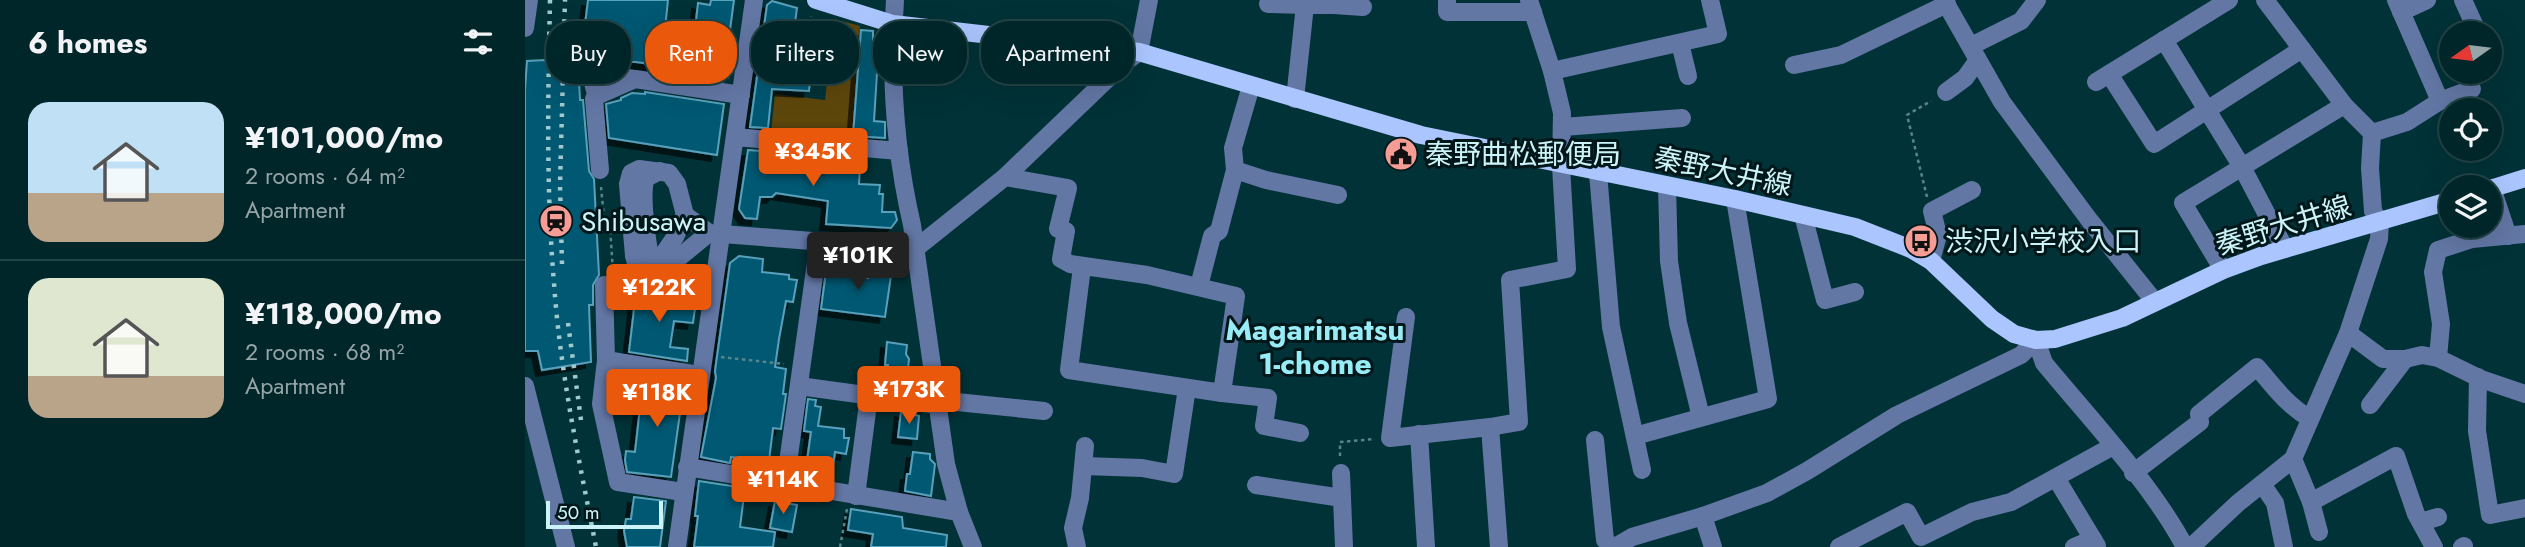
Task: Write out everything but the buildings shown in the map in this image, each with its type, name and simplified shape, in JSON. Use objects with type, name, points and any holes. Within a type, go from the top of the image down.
[{"type":"main road","name":"秦野大井線","points":[[814,4],[881,21]]},
{"type":"main road","name":"秦野大井線","points":[[967,32],[1139,52],[1421,135],[1855,226],[1911,248],[1931,261],[1992,319],[2014,334],[2036,340],[2055,340],[2085,331],[2223,270],[2439,204]]},
{"type":"main road","points":[[2502,185],[2525,178]]},
{"type":"street","points":[[525,28],[529,0]]},
{"type":"street","points":[[677,547],[703,354],[715,233],[734,137],[754,0]]},
{"type":"street","points":[[893,21],[895,0]]},
{"type":"street","points":[[685,215],[715,233],[915,249],[1005,177],[1124,63],[1139,52],[1149,0]]},
{"type":"street","points":[[1552,71],[1718,34],[1710,0]]},
{"type":"street","points":[[1946,92],[1965,78],[1974,53],[2021,21],[2037,0]]},
{"type":"street","points":[[2229,0],[2103,78],[2154,144],[2302,49]]},
{"type":"street","points":[[2190,547],[2293,458],[2348,333],[2375,255],[2380,222],[2372,211],[2372,133],[2344,105],[2266,0]]},
{"type":"street","points":[[2427,0],[2398,6],[2440,98]]},
{"type":"street","points":[[2463,0],[2473,21]]},
{"type":"street","points":[[1794,65],[1841,55],[1945,2],[2002,102],[2036,150],[2155,302]]},
{"type":"street","points":[[1268,4],[1334,3],[1363,6]]},
{"type":"street","points":[[1295,99],[1305,5]]},
{"type":"street","points":[[1406,317],[1390,438],[1519,422],[1510,280],[1567,269],[1561,166],[1562,113],[1531,6],[1447,12]]},
{"type":"street","points":[[2164,40],[2242,167],[2285,249]]},
{"type":"street","points":[[1680,43],[1688,76]]},
{"type":"street","points":[[600,170],[594,99],[597,92],[606,93],[635,79],[741,95]]},
{"type":"street","points":[[895,84],[899,151],[946,464],[959,512],[973,547]]},
{"type":"street","points":[[1199,286],[1212,236],[1219,231],[1235,170],[1234,148],[1251,86]]},
{"type":"street","points":[[2449,98],[2472,89]]},
{"type":"street","points":[[2372,133],[2407,122],[2439,102]]},
{"type":"street","points":[[2223,270],[2183,203],[2344,105]]},
{"type":"street","points":[[1563,127],[1682,118]]},
{"type":"street","points":[[734,137],[899,151]]},
{"type":"street","points":[[654,268],[675,237],[685,215],[674,177],[669,173],[639,169],[631,173],[628,184],[634,256],[636,263],[642,268],[654,268],[670,265],[715,233]]},
{"type":"street","points":[[1235,170],[1266,180],[1338,195]]},
{"type":"street","points":[[1598,173],[1612,327],[1642,470]]},
{"type":"street","points":[[1005,177],[1068,188],[1058,229],[1066,231],[1061,259],[1070,264],[1147,275],[1236,296],[1222,393]]},
{"type":"street","points":[[1667,186],[1669,261],[1678,323],[1701,417]]},
{"type":"street","points":[[1931,261],[1938,235],[1932,211],[1972,190]]},
{"type":"street","points":[[1635,436],[1768,399],[1735,199]]},
{"type":"street","points":[[2438,358],[2441,324],[2433,272],[2438,250],[2472,239],[2517,235],[2502,208]]},
{"type":"street","points":[[1803,215],[1825,300],[1855,292]]},
{"type":"street","points":[[785,484],[819,241]]},
{"type":"street","points":[[1082,267],[1069,370],[1273,399],[1264,426],[1300,433]]},
{"type":"street","points":[[609,283],[601,404],[618,482],[683,492]]},
{"type":"street","points":[[2348,333],[2383,359],[2405,359],[2423,355],[2438,358],[2478,377],[2525,394]]},
{"type":"street","points":[[1595,440],[1605,540],[1614,547],[1632,537],[1703,516],[1767,492],[1807,471],[1897,415],[2021,355],[2036,340],[2044,363],[2113,446],[2172,524],[2185,547]]},
{"type":"street","points":[[2370,405],[2405,359]]},
{"type":"street","points":[[606,360],[699,375]]},
{"type":"street","points":[[2133,473],[2200,422],[2199,414],[2257,367],[2294,410],[2309,418]]},
{"type":"street","points":[[2478,377],[2477,431],[2490,515],[2525,508]]},
{"type":"street","points":[[525,386],[532,444],[566,547]]},
{"type":"street","points":[[799,386],[937,403],[1044,411]]},
{"type":"street","points":[[1084,466],[1142,468],[1174,474],[1187,388]]},
{"type":"street","points":[[853,496],[869,396]]},
{"type":"street","points":[[1490,427],[1499,547]]},
{"type":"street","points":[[1419,434],[1426,547]]},
{"type":"street","points":[[1077,547],[1073,528],[1085,446]]},
{"type":"street","points":[[1839,547],[1907,512],[1921,537],[1972,512],[2011,502],[2113,446]]},
{"type":"street","points":[[2311,502],[2372,480],[2396,456],[2429,519],[2434,547]]},
{"type":"street","points":[[2293,458],[2311,502],[2319,532]]},
{"type":"street","points":[[687,467],[959,512]]},
{"type":"street","points":[[1341,473],[1344,547]]},
{"type":"street","points":[[2056,478],[2095,542],[2074,547]]},
{"type":"street","points":[[2262,484],[2275,503],[2284,547]]},
{"type":"street","points":[[1256,485],[1342,498]]},
{"type":"street","points":[[1703,516],[1713,547]]},
{"type":"path","points":[[1932,211],[1907,116],[1946,92]]},
{"type":"path","points":[[600,170],[605,227]]},
{"type":"path","points":[[597,228],[610,227],[609,283]]},
{"type":"path","points":[[703,354],[801,366]]},
{"type":"path","points":[[1341,473],[1340,442],[1390,438]]},
{"type":"path","points":[[840,547],[853,496]]},
{"type":"shaded area","points":[[827,84],[856,84],[852,141],[771,133],[775,94],[825,100]]},
{"type":"railway","points":[[550,0],[548,106],[551,248],[565,383],[596,547]]},
{"type":"railway","points":[[562,264],[560,185],[565,0]]},
{"type":"railway","points":[[568,323],[581,420]]},
{"type":"place","name":"秦野曲松郵便局","points":[[1401,154]]},
{"type":"place","name":"Shibusawa","points":[[556,221]]},
{"type":"place","name":"渋沢小学校入口","points":[[1921,241]]},
{"type":"district","name":"Magarimatsu 1-chome","points":[[1315,347]]}]
